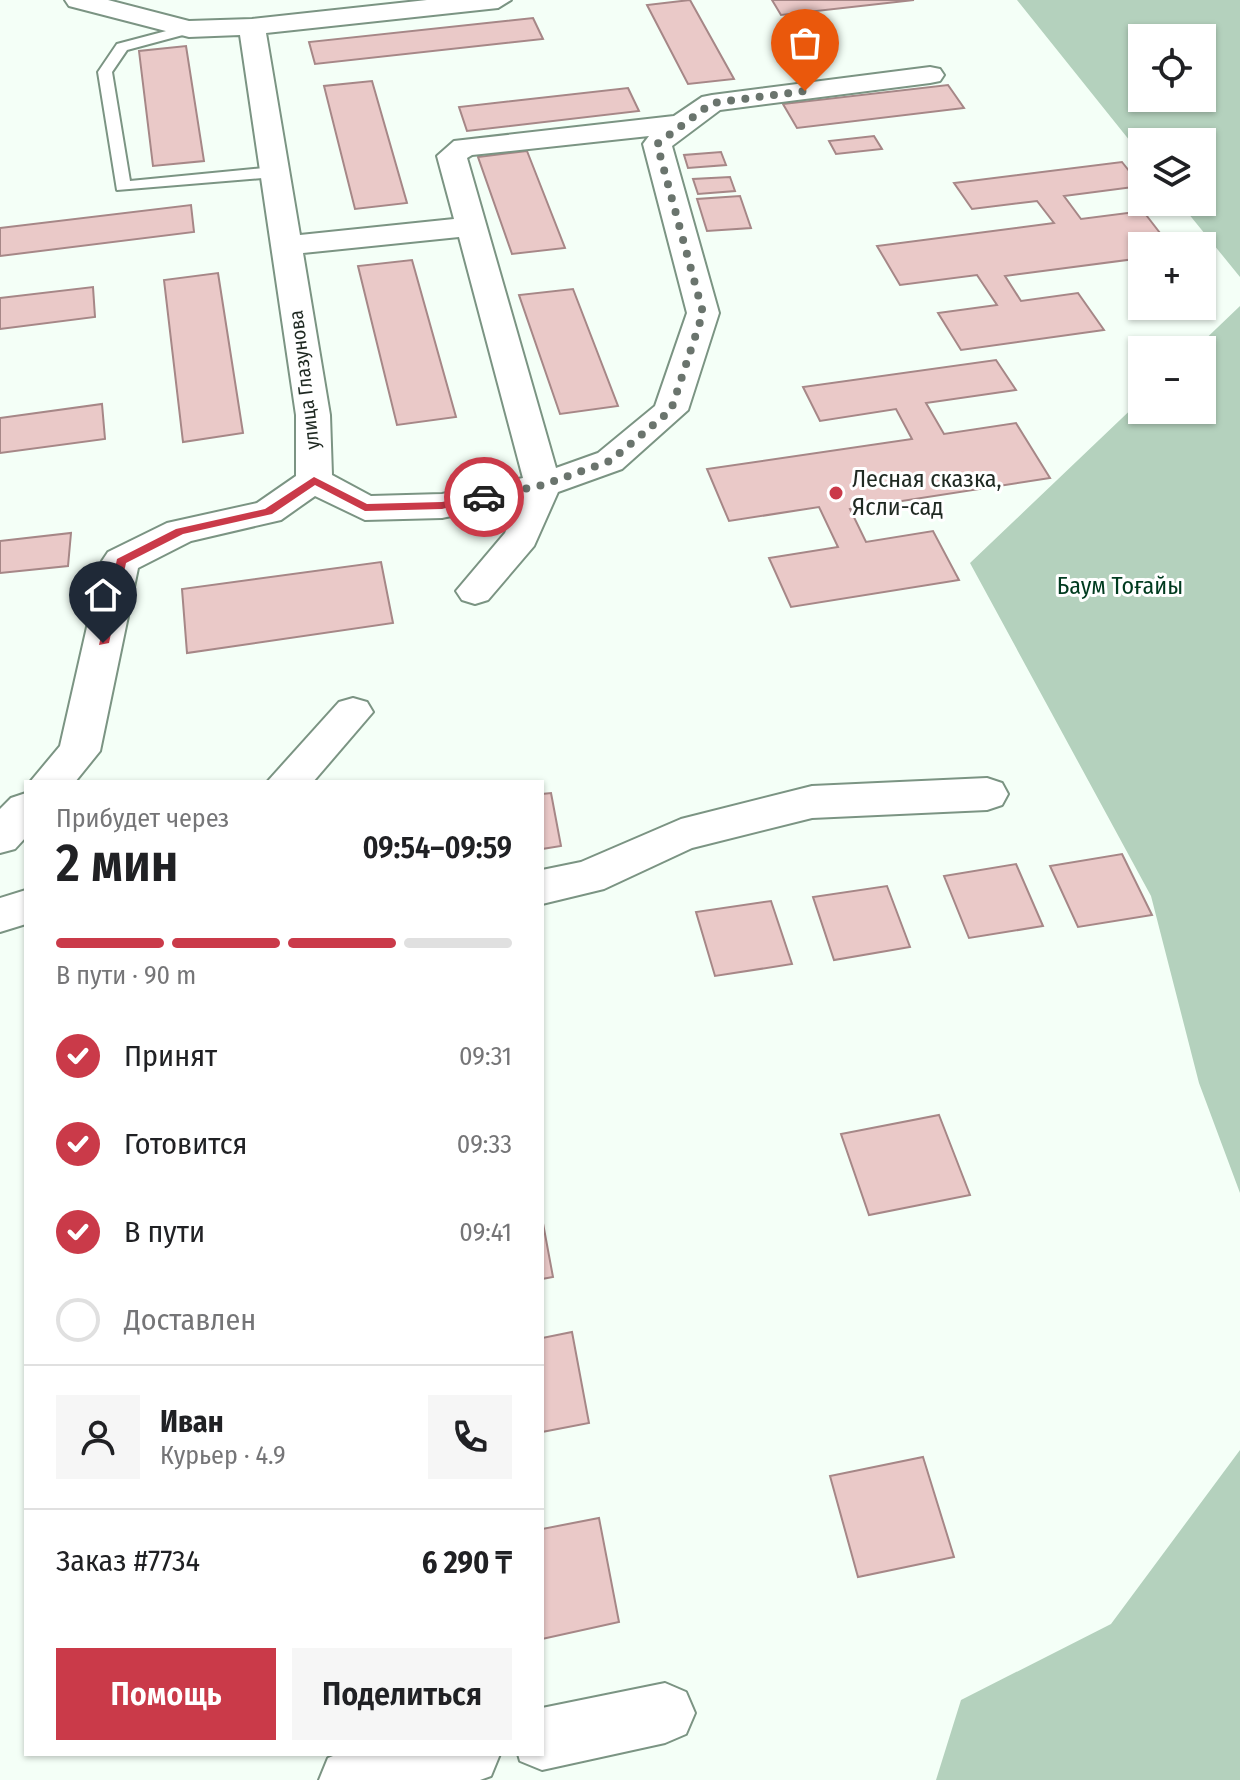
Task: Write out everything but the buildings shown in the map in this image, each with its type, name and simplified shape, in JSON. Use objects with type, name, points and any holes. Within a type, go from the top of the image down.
[{"type":"street","points":[[78,0],[189,29],[252,27],[498,0]]},
{"type":"street","name":"улица Глазунова","points":[[53,780],[79,751],[121,561],[180,531],[268,512],[314,480],[313,415],[252,27]]},
{"type":"street","points":[[314,480],[365,508],[402,509],[442,506],[543,485],[610,461],[671,410],[703,313],[657,144],[712,103],[930,75]]},
{"type":"street","points":[[475,591],[521,538],[543,485],[452,156],[464,147],[682,124]]},
{"type":"street","points":[[286,246],[472,226]]},
{"type":"street","points":[[290,780],[353,712]]},
{"type":"street","points":[[544,887],[589,877],[681,835],[812,802],[987,794]]},
{"type":"street","points":[[0,837],[24,811]]},
{"type":"street","points":[[0,915],[24,908]]},
{"type":"street","points":[[544,1739],[665,1713]]},
{"type":"street","points":[[350,1780],[455,1756]]},
{"type":"lane","points":[[189,29],[122,47],[105,72],[123,187],[274,172]]},
{"type":"green space","points":[[1017,0],[1240,0],[1240,277],[1216,247],[1216,232],[1203,232],[1190,216],[1216,216],[1216,128],[1128,128],[1128,139]]},
{"type":"green space","name":"Баум Тоғайы","points":[[1240,306],[1240,1193],[1199,1083],[1151,896],[970,563],[1128,412],[1128,424],[1216,424],[1216,336],[1209,336]]},
{"type":"green space","points":[[1240,1450],[1240,1780],[936,1780],[961,1700],[1111,1624]]},
{"type":"way so far","points":[[484,497],[543,485],[610,461],[671,410],[703,313],[657,144],[712,103],[805,91]]},
{"type":"place","name":"Лесная сказка, Ясли-сад","points":[[836,493]]},
{"type":"route","points":[[103,643],[121,561],[180,531],[268,512],[314,480],[365,508],[442,506],[484,497]]}]
